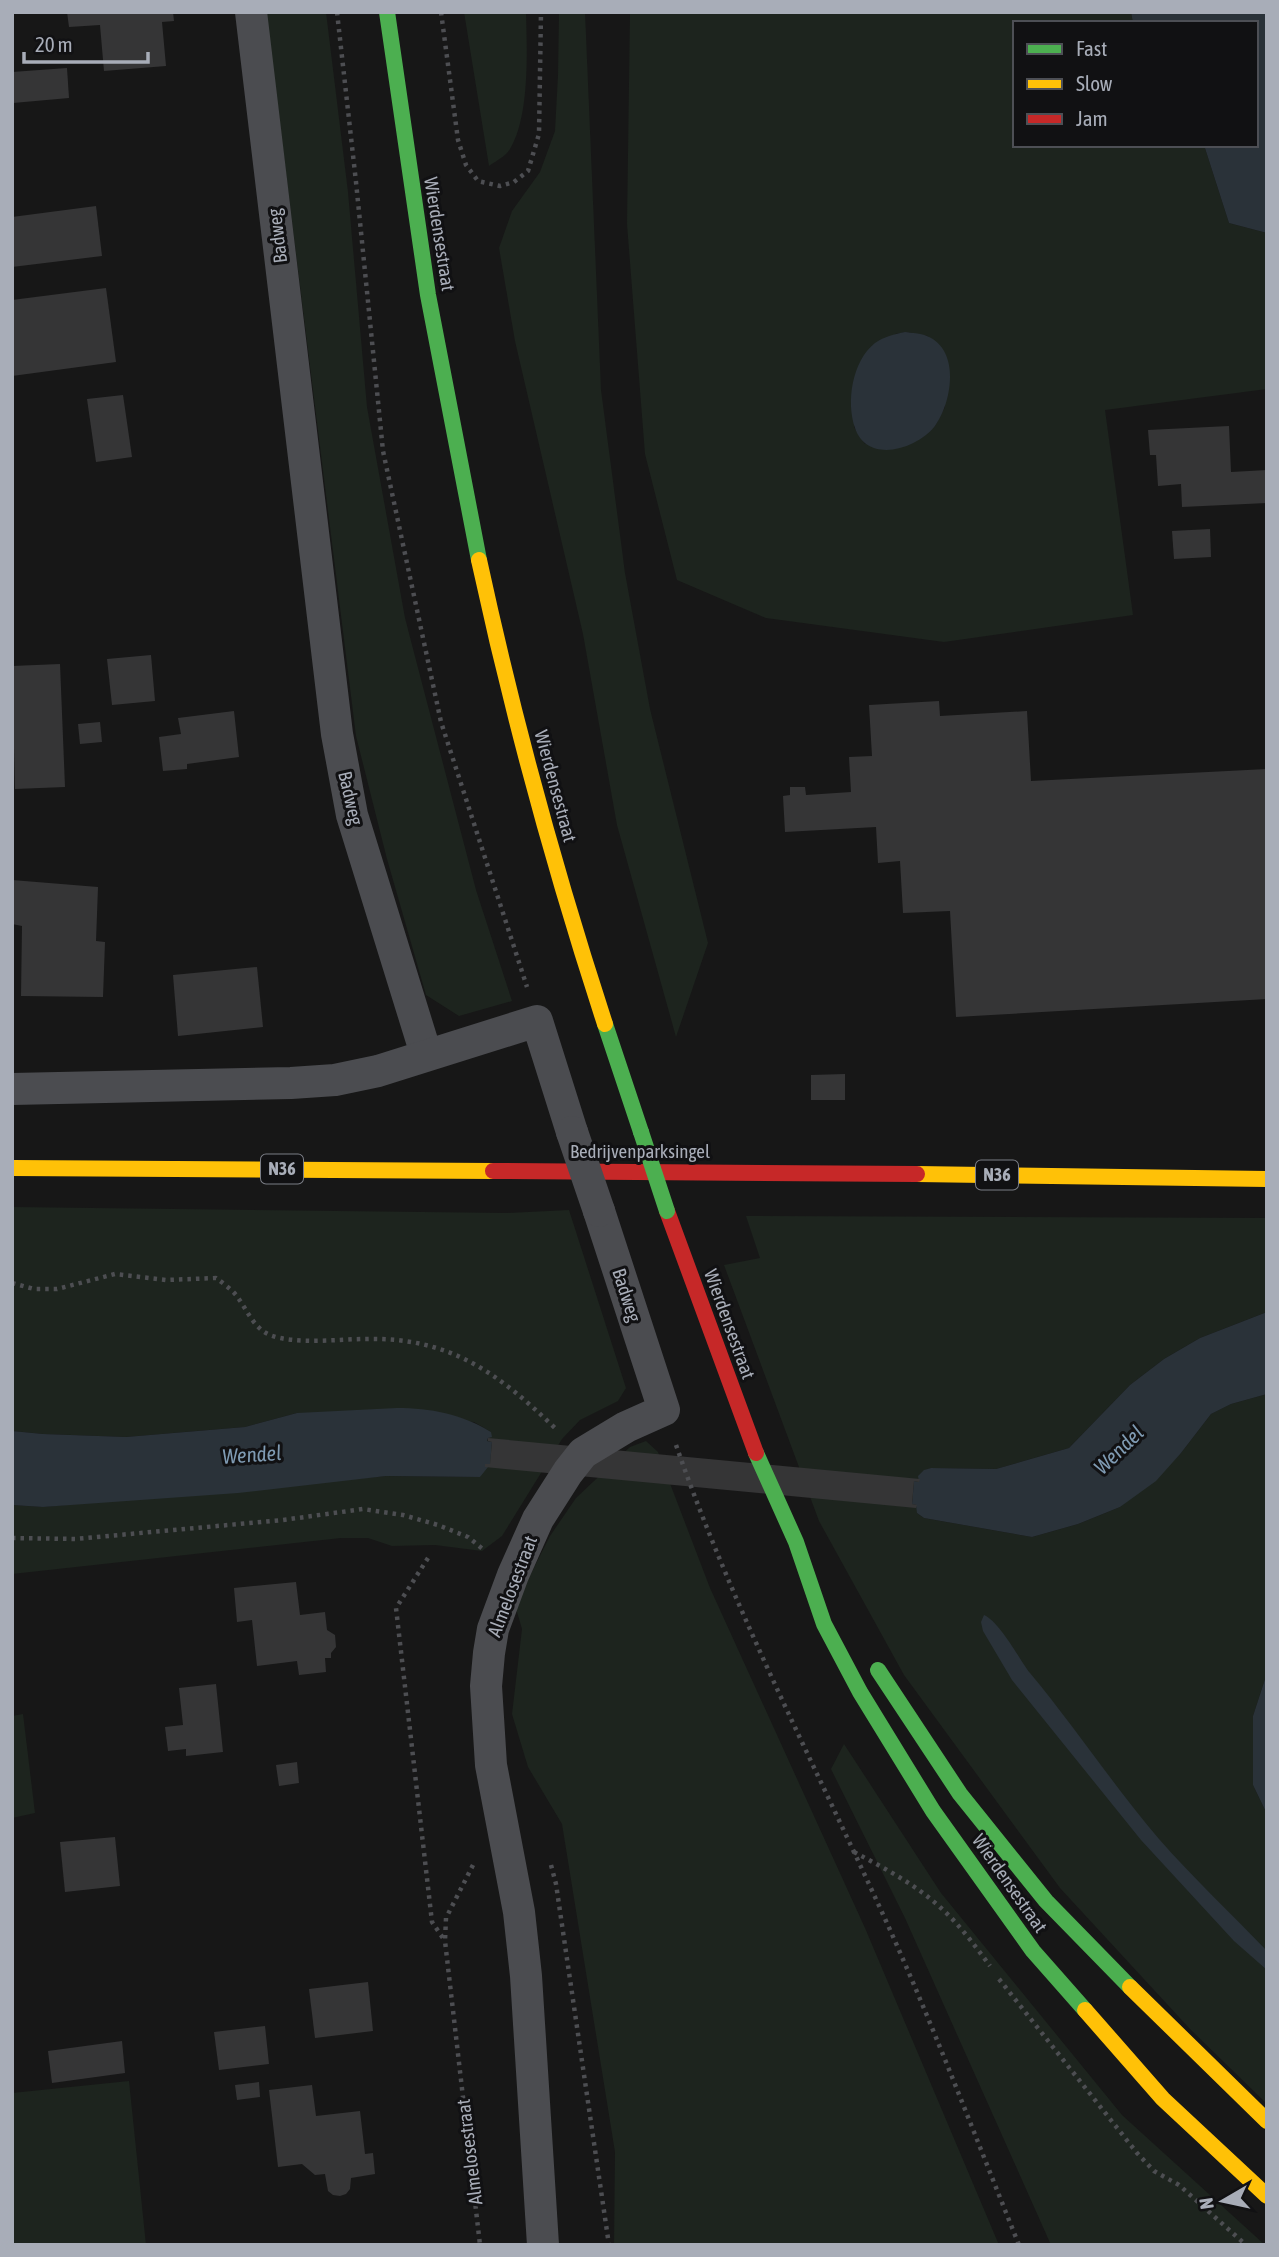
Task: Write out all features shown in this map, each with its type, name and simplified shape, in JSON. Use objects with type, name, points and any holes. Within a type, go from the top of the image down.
[{"type":"main road","name":"Wierdensestraat","points":[[387,12],[428,295],[474,537],[531,778],[575,930],[667,1211],[749,1437],[796,1542],[824,1624],[860,1692],[933,1811],[1033,1951],[1163,2099],[1267,2196]]},
{"type":"main road","name":"Bedrijvenparksingel","points":[[12,1168],[1267,1179]]},
{"type":"main road","name":"Wierdensestraat","points":[[796,1542],[836,1605]]},
{"type":"main road","name":"Wierdensestraat","points":[[870,1659],[960,1794],[1046,1901],[1181,2039],[1267,2121]]},
{"type":"street","name":"Badweg","points":[[251,12],[337,734],[352,815],[426,1054]]},
{"type":"street","name":"Badweg","points":[[537,1021],[664,1410]]},
{"type":"street","points":[[12,1089],[335,1080],[378,1071],[537,1021]]},
{"type":"street","name":"Almelosestraat","points":[[543,2245],[526,1976],[519,1912],[491,1765],[486,1686],[493,1629],[538,1519],[568,1472],[583,1453],[626,1427],[664,1410]]},
{"type":"path","points":[[337,12],[383,452],[441,722],[537,1021]]},
{"type":"path","points":[[441,12],[458,141],[466,164],[478,181],[500,186],[514,182],[528,171],[539,134],[541,12]]},
{"type":"path","points":[[12,1283],[34,1289],[57,1289],[115,1273],[166,1280],[216,1278],[236,1295],[251,1320],[269,1335],[318,1340],[391,1338],[451,1352],[489,1371],[583,1453]]},
{"type":"path","points":[[664,1410],[706,1527],[736,1600],[924,2008],[1019,2245]]},
{"type":"path","points":[[12,1538],[75,1539],[283,1520],[363,1509],[403,1515],[468,1537],[513,1575]]},
{"type":"path","points":[[428,1558],[396,1608],[432,1922],[445,1941]]},
{"type":"path","name":"Almelosestraat","points":[[480,2245],[445,1941],[446,1918],[467,1874],[502,1825]]},
{"type":"path","points":[[853,1851],[894,1873],[941,1908],[964,1933],[1137,2153],[1154,2171],[1179,2185],[1245,2245]]},
{"type":"shaded area","points":[[266,12],[326,12],[348,192],[367,407],[405,618],[476,890],[512,1001],[459,1016],[426,995],[387,859],[356,736]]},
{"type":"shaded area","points":[[464,12],[526,12],[526,82],[521,119],[510,149],[489,166]]},
{"type":"shaded area","points":[[559,12],[585,12],[601,390],[625,573],[650,709],[708,943],[676,1037],[617,825],[583,634],[515,341],[499,248],[512,211],[540,172],[555,131]]},
{"type":"shaded area","points":[[630,12],[1131,12],[1133,21],[1013,21],[1013,147],[1205,147],[1229,223],[1267,233],[1267,389],[1105,410],[1133,615],[944,642],[766,618],[677,580],[645,454],[627,224]],"holes":[[[906,332],[928,336],[945,407],[935,426],[923,437],[865,444],[854,427],[895,334]]]},
{"type":"shaded area","points":[[12,1207],[506,1213],[569,1210],[626,1388],[618,1401],[580,1420],[562,1439],[502,1536],[482,1551],[435,1545],[392,1546],[368,1538],[341,1538],[12,1574],[12,1505],[44,1507],[386,1476],[480,1477],[485,1464],[489,1464],[492,1442],[487,1441],[491,1432],[474,1422],[297,1413],[245,1427],[126,1437],[12,1431]]},
{"type":"shaded area","points":[[746,1216],[1267,1218],[1267,1312],[1200,1338],[1164,1359],[1130,1385],[1069,1448],[996,1469],[925,1470],[919,1482],[914,1482],[912,1504],[917,1505],[917,1513],[924,1518],[1032,1537],[1078,1524],[1120,1507],[1181,1453],[1211,1414],[1231,1404],[1267,1394],[1267,1673],[1253,1716],[1253,1785],[1267,1814],[1267,2104],[1190,2029],[1060,1888],[904,1675],[819,1521],[724,1265],[760,1258]]},
{"type":"shaded area","points":[[646,1441],[658,1452],[710,1588],[865,1928],[999,2245],[614,2245],[615,2152],[562,1824],[528,1767],[512,1714],[522,1629],[515,1605],[550,1536],[576,1498],[630,1447]]},
{"type":"shaded area","points":[[23,1714],[35,1813],[12,1818],[12,1716]]},
{"type":"shaded area","points":[[844,1744],[941,1893],[1122,2115],[1265,2245],[1051,2245],[905,1918],[831,1769]]},
{"type":"shaded area","points":[[129,2081],[146,2245],[12,2245],[12,2093]]},
{"type":"water","points":[[1131,12],[1267,12],[1267,233],[1229,223],[1205,147],[1258,147],[1258,21],[1133,21]]},
{"type":"water","points":[[905,332],[924,335],[938,343],[949,365],[949,391],[941,416],[927,434],[905,447],[881,450],[861,439],[855,428],[851,406],[853,382],[861,360],[875,343],[885,337]]},
{"type":"water","name":"Wendel","points":[[1267,1312],[1267,1394],[1231,1404],[1211,1414],[1156,1481],[1120,1507],[1078,1524],[1032,1537],[924,1518],[917,1513],[916,1505],[912,1504],[914,1481],[919,1482],[918,1476],[924,1470],[996,1469],[1069,1448],[1130,1385],[1164,1359],[1200,1338]]},
{"type":"water","name":"Wendel","points":[[397,1408],[446,1413],[491,1432],[492,1437],[487,1441],[492,1442],[490,1465],[485,1464],[485,1467],[488,1467],[480,1477],[386,1476],[238,1493],[43,1507],[12,1505],[12,1431],[126,1437],[245,1427],[297,1413]]},
{"type":"water","points":[[984,1615],[1003,1633],[1030,1673],[1159,1839],[1267,1951],[1267,1970],[1234,1941],[1141,1840],[1012,1680],[983,1631],[981,1622]]},
{"type":"water","points":[[1267,1673],[1267,1814],[1253,1785],[1253,1716]]},
{"type":"building","points":[[67,12],[173,12],[174,21],[162,22],[166,66],[104,71],[100,25],[69,27]]},
{"type":"building","points":[[67,68],[69,98],[13,103],[12,72]]},
{"type":"building","points":[[96,206],[102,256],[12,267],[12,217]]},
{"type":"building","points":[[106,288],[116,362],[12,376],[12,300]]},
{"type":"building","points":[[123,395],[132,457],[96,462],[87,399]]},
{"type":"building","points":[[1229,426],[1231,472],[1267,470],[1267,503],[1182,507],[1181,484],[1158,486],[1156,455],[1150,455],[1148,430]]},
{"type":"building","points":[[1210,529],[1211,557],[1174,559],[1172,531]]},
{"type":"building","points":[[151,655],[155,701],[112,705],[107,659]]},
{"type":"building","points":[[60,664],[65,787],[15,789],[12,666]]},
{"type":"building","points":[[939,701],[940,716],[1027,711],[1031,781],[1267,769],[1267,999],[956,1017],[950,911],[903,913],[900,861],[878,863],[876,827],[785,832],[783,796],[790,795],[790,787],[805,787],[806,795],[851,792],[849,757],[872,756],[869,705]]},
{"type":"building","points":[[234,711],[239,757],[187,764],[187,769],[163,771],[159,737],[181,734],[178,718]]},
{"type":"building","points":[[100,722],[102,742],[80,744],[78,724]]},
{"type":"building","points":[[12,880],[98,887],[96,941],[105,942],[103,997],[21,996],[22,926],[12,924]]},
{"type":"building","points":[[257,967],[263,1027],[178,1036],[173,975]]},
{"type":"building","points":[[845,1074],[845,1100],[811,1100],[811,1075]]},
{"type":"building","points":[[488,1438],[920,1479],[919,1482],[914,1481],[912,1504],[917,1505],[916,1508],[485,1467],[485,1464],[490,1464],[492,1442],[488,1441]]},
{"type":"building","points":[[296,1582],[300,1615],[325,1612],[327,1630],[335,1635],[336,1647],[331,1658],[325,1658],[326,1672],[299,1675],[297,1661],[257,1666],[252,1620],[237,1622],[234,1588]]},
{"type":"building","points":[[216,1684],[223,1752],[186,1756],[186,1749],[168,1751],[165,1727],[183,1725],[179,1688]]},
{"type":"building","points":[[297,1762],[299,1783],[279,1786],[276,1765]]},
{"type":"building","points":[[115,1837],[120,1886],[65,1892],[60,1842]]},
{"type":"building","points":[[368,1982],[373,2031],[315,2038],[309,1989]]},
{"type":"building","points":[[265,2026],[269,2064],[219,2070],[214,2032]]},
{"type":"building","points":[[122,2041],[125,2073],[52,2083],[48,2051]]},
{"type":"building","points":[[259,2082],[260,2097],[237,2100],[235,2085]]},
{"type":"building","points":[[312,2085],[316,2116],[360,2111],[365,2154],[373,2153],[375,2174],[351,2178],[350,2189],[340,2196],[328,2191],[325,2174],[315,2175],[302,2164],[278,2167],[269,2090]]},
{"type":"traffic: fast","points":[[387,12],[428,295],[479,560]]},
{"type":"traffic: fast","points":[[605,1024],[641,1132]]},
{"type":"traffic: fast","points":[[641,1132],[667,1211]]},
{"type":"traffic: fast","points":[[756,1453],[796,1542],[824,1624],[860,1692],[933,1811],[1033,1951],[1085,2010]]},
{"type":"traffic: fast","points":[[878,1670],[960,1794],[1046,1901],[1130,1987]]},
{"type":"traffic: slow","points":[[479,560],[536,794],[605,1024]]},
{"type":"traffic: slow","points":[[12,1168],[493,1171]]},
{"type":"traffic: slow","points":[[917,1174],[1267,1179]]},
{"type":"traffic: slow","points":[[1130,1987],[1267,2121]]},
{"type":"traffic: slow","points":[[1085,2010],[1163,2099],[1267,2196]]},
{"type":"traffic: jam","points":[[493,1171],[917,1174]]},
{"type":"traffic: jam","points":[[667,1211],[756,1453]]}]
